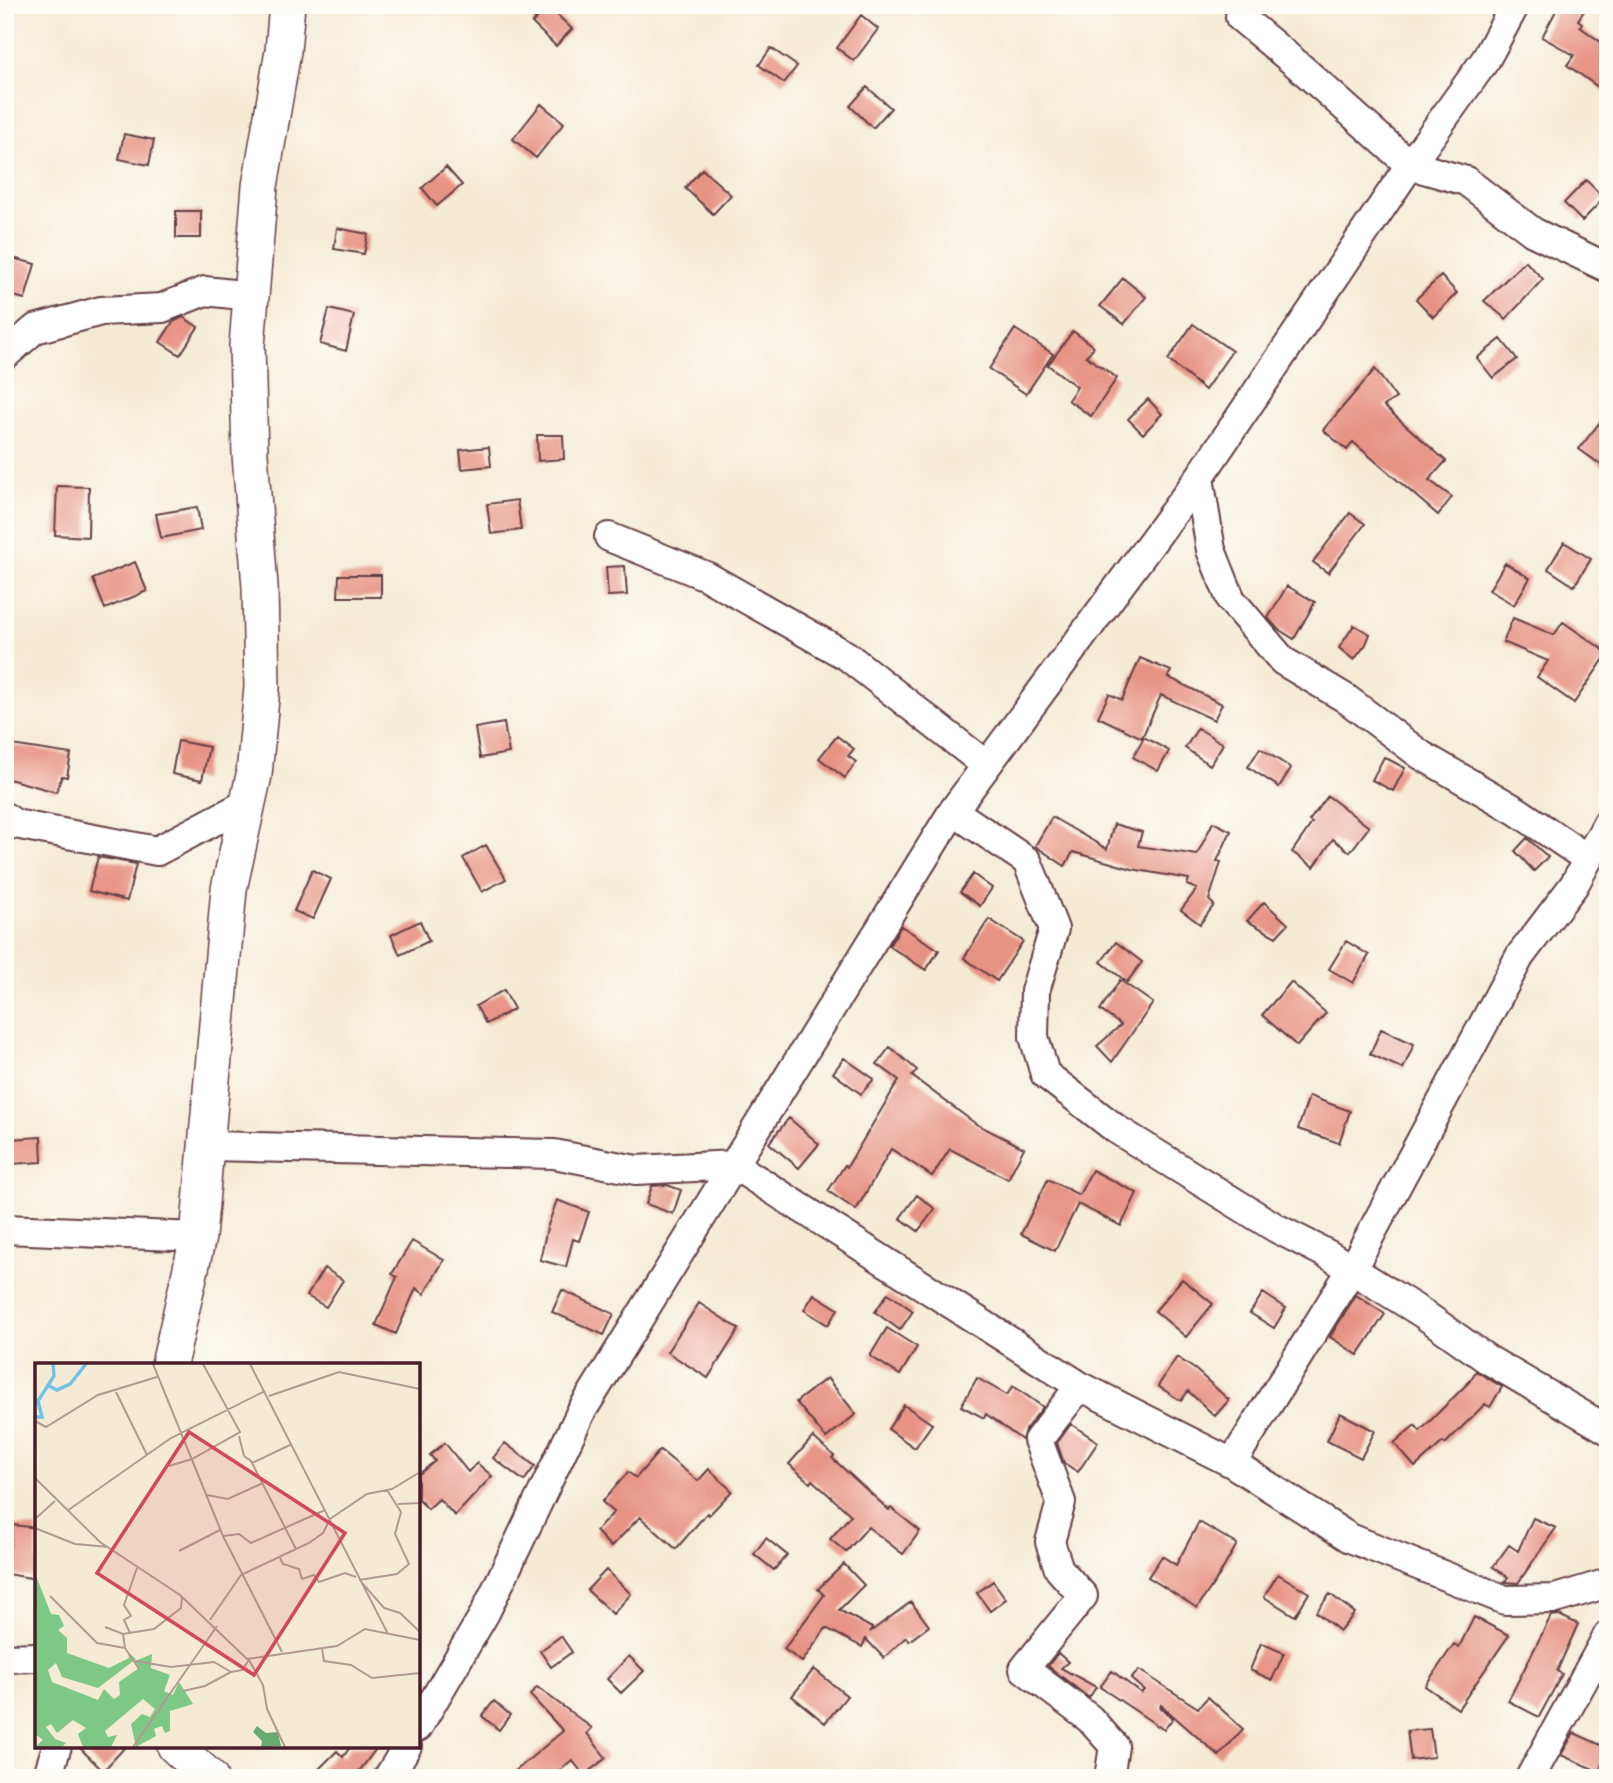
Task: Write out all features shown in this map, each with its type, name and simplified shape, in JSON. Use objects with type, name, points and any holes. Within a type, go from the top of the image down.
[{"type":"street","points":[[169,1363],[198,1237],[229,889],[254,775],[262,687],[260,587],[250,454],[247,346],[260,186],[283,51],[287,5]]},
{"type":"street","points":[[420,1724],[485,1613],[581,1412],[953,811],[1199,478],[1410,165],[1486,59],[1514,5]]},
{"type":"street","points":[[1240,17],[1410,165],[1466,181],[1533,232],[1608,268]]},
{"type":"street","points":[[5,355],[36,329],[101,311],[162,308],[205,291],[251,296]]},
{"type":"street","points":[[1199,478],[1211,551],[1231,600],[1283,662],[1345,698],[1421,755],[1517,811],[1588,859]]},
{"type":"street","points":[[609,537],[706,576],[847,656],[986,765]]},
{"type":"street","points":[[5,817],[15,824],[157,851],[248,803]]},
{"type":"street","points":[[953,811],[1027,862],[1054,929],[1035,991],[1034,1037],[1045,1074],[1128,1136],[1276,1228],[1352,1269],[1422,1313],[1487,1359],[1608,1430]]},
{"type":"street","points":[[1232,1463],[1352,1269],[1520,956],[1574,885],[1608,822]]},
{"type":"street","points":[[208,1146],[554,1154],[636,1170],[734,1165],[1080,1386],[1232,1463],[1350,1538],[1505,1600],[1555,1599],[1608,1583]]},
{"type":"street","points":[[5,1229],[198,1237]]},
{"type":"street","points":[[1080,1386],[1038,1440],[1060,1502],[1050,1542],[1059,1569],[1083,1596],[1024,1669],[1090,1719],[1114,1746],[1109,1778]]},
{"type":"street","points":[[1530,1778],[1608,1634]]},
{"type":"street","points":[[5,1658],[35,1657]]},
{"type":"street","points":[[47,1778],[56,1748]]},
{"type":"street","points":[[176,1748],[210,1778]]},
{"type":"street","points":[[388,1778],[406,1748]]},
{"type":"building","points":[[1559,5],[1588,5],[1578,20],[1582,23],[1580,27],[1608,47],[1608,94],[1567,65],[1574,55],[1542,37]]},
{"type":"building","points":[[548,6],[572,29],[556,46],[532,23]]},
{"type":"building","points":[[861,15],[878,29],[854,61],[837,48]]},
{"type":"building","points":[[771,48],[797,66],[784,83],[759,65]]},
{"type":"building","points":[[867,87],[891,108],[873,128],[850,106]]},
{"type":"building","points":[[541,104],[564,123],[536,158],[513,139]]},
{"type":"building","points":[[124,134],[154,140],[149,165],[119,159]]},
{"type":"building","points":[[446,167],[462,185],[437,206],[422,188]]},
{"type":"building","points":[[702,169],[731,195],[713,214],[685,188]]},
{"type":"building","points":[[1586,180],[1604,198],[1582,221],[1564,203]]},
{"type":"building","points":[[176,211],[201,211],[201,238],[176,238]]},
{"type":"building","points":[[337,228],[368,234],[364,254],[334,249]]},
{"type":"building","points":[[5,256],[35,264],[25,299],[5,294]]},
{"type":"building","points":[[1525,261],[1543,279],[1506,319],[1484,301]]},
{"type":"building","points":[[1441,276],[1457,293],[1433,317],[1416,299]]},
{"type":"building","points":[[1123,278],[1146,297],[1124,324],[1100,306]]},
{"type":"building","points":[[329,309],[354,315],[346,351],[320,344]]},
{"type":"building","points":[[183,317],[198,327],[180,355],[160,342],[173,322]]},
{"type":"building","points":[[1193,324],[1232,351],[1205,390],[1168,360]]},
{"type":"building","points":[[1015,329],[1053,354],[1026,394],[989,369]]},
{"type":"building","points":[[1073,331],[1094,347],[1086,356],[1117,378],[1091,416],[1068,400],[1077,387],[1048,365]]},
{"type":"building","points":[[1501,339],[1517,359],[1493,378],[1477,358]]},
{"type":"building","points":[[1375,369],[1396,398],[1384,406],[1446,461],[1429,480],[1452,497],[1438,515],[1353,442],[1347,450],[1323,430]]},
{"type":"building","points":[[1148,399],[1162,414],[1143,434],[1128,419]]},
{"type":"building","points":[[1608,412],[1608,470],[1579,449]]},
{"type":"building","points":[[537,435],[563,435],[564,459],[538,461]]},
{"type":"building","points":[[489,447],[491,466],[462,469],[460,450]]},
{"type":"building","points":[[57,486],[89,487],[88,537],[55,535]]},
{"type":"building","points":[[517,500],[521,530],[491,534],[487,504]]},
{"type":"building","points":[[197,507],[201,530],[161,538],[156,514]]},
{"type":"building","points":[[1350,513],[1365,524],[1328,573],[1313,562]]},
{"type":"building","points":[[1564,542],[1591,559],[1574,586],[1548,569]]},
{"type":"building","points":[[135,562],[147,591],[105,609],[93,579]]},
{"type":"building","points":[[1505,563],[1530,578],[1514,605],[1489,590]]},
{"type":"building","points":[[625,566],[627,595],[608,596],[606,567]]},
{"type":"building","points":[[339,575],[381,575],[381,597],[338,597]]},
{"type":"building","points":[[1287,586],[1315,602],[1294,639],[1278,629],[1268,618]]},
{"type":"building","points":[[1513,618],[1554,635],[1563,622],[1608,653],[1574,703],[1537,677],[1548,661],[1503,642]]},
{"type":"building","points":[[1354,625],[1370,634],[1354,660],[1339,648]]},
{"type":"building","points":[[1140,658],[1171,671],[1168,677],[1222,704],[1214,720],[1161,695],[1142,738],[1098,717],[1109,694],[1122,700]]},
{"type":"building","points":[[504,723],[509,753],[480,758],[475,728]]},
{"type":"building","points":[[1198,728],[1223,744],[1210,765],[1185,748]]},
{"type":"building","points":[[837,736],[854,749],[848,756],[856,762],[845,778],[819,758]]},
{"type":"building","points":[[1144,737],[1169,751],[1158,771],[1133,757]]},
{"type":"building","points":[[178,741],[209,747],[202,780],[172,774]]},
{"type":"building","points":[[5,744],[71,754],[67,777],[62,776],[56,792],[5,778]]},
{"type":"building","points":[[1260,748],[1291,768],[1279,787],[1248,767]]},
{"type":"building","points":[[1384,757],[1405,768],[1393,791],[1372,780]]},
{"type":"building","points":[[1328,796],[1369,827],[1350,852],[1333,839],[1314,867],[1292,852],[1312,823],[1309,821]]},
{"type":"building","points":[[1052,817],[1107,849],[1114,824],[1142,832],[1138,846],[1197,855],[1213,822],[1231,831],[1217,861],[1221,862],[1209,900],[1214,905],[1200,924],[1181,910],[1197,889],[1187,885],[1189,879],[1132,869],[1073,852],[1065,866],[1035,846]]},
{"type":"building","points":[[1527,838],[1548,857],[1534,871],[1515,851]]},
{"type":"building","points":[[486,845],[506,879],[482,892],[463,858]]},
{"type":"building","points":[[98,857],[136,864],[127,901],[89,891]]},
{"type":"building","points":[[312,870],[331,879],[313,919],[294,911]]},
{"type":"building","points":[[973,874],[992,888],[980,906],[960,892]]},
{"type":"building","points":[[1264,902],[1288,924],[1276,937],[1247,921]]},
{"type":"building","points":[[989,919],[1023,941],[997,981],[964,958]]},
{"type":"building","points":[[420,921],[429,941],[400,955],[391,935]]},
{"type":"building","points":[[901,926],[939,950],[926,970],[889,946]]},
{"type":"building","points":[[1346,941],[1369,955],[1353,983],[1329,969]]},
{"type":"building","points":[[1116,942],[1142,962],[1127,982],[1101,962]]},
{"type":"building","points":[[1120,980],[1153,1003],[1112,1062],[1097,1046],[1121,1025],[1100,1010]]},
{"type":"building","points":[[1291,982],[1326,1013],[1297,1046],[1262,1015]]},
{"type":"building","points":[[504,990],[514,1009],[486,1024],[476,1006]]},
{"type":"building","points":[[1381,1029],[1414,1044],[1403,1069],[1370,1054]]},
{"type":"building","points":[[890,1047],[917,1070],[912,1076],[976,1124],[1024,1148],[1008,1179],[950,1149],[932,1176],[891,1149],[856,1210],[828,1191],[845,1165],[847,1167],[899,1080],[877,1064]]},
{"type":"building","points":[[844,1058],[874,1079],[861,1094],[833,1073]]},
{"type":"building","points":[[1309,1096],[1350,1111],[1339,1143],[1298,1129]]},
{"type":"building","points":[[789,1118],[819,1144],[799,1168],[769,1143]]},
{"type":"building","points":[[41,1137],[42,1162],[11,1164],[10,1139]]},
{"type":"building","points":[[1092,1170],[1137,1193],[1121,1226],[1078,1204],[1055,1251],[1021,1234],[1048,1179],[1079,1195]]},
{"type":"building","points":[[667,1185],[681,1190],[673,1214],[646,1204],[652,1186]]},
{"type":"building","points":[[917,1195],[935,1209],[918,1231],[900,1218]]},
{"type":"building","points":[[557,1200],[589,1212],[579,1241],[573,1239],[566,1267],[540,1260]]},
{"type":"building","points":[[412,1241],[444,1260],[424,1294],[416,1288],[396,1334],[376,1325],[397,1277],[392,1274]]},
{"type":"building","points":[[324,1268],[343,1280],[326,1307],[307,1296]]},
{"type":"building","points":[[1182,1279],[1213,1304],[1186,1337],[1155,1311]]},
{"type":"building","points":[[562,1290],[614,1314],[604,1335],[552,1312]]},
{"type":"building","points":[[888,1293],[913,1311],[900,1330],[875,1312]]},
{"type":"building","points":[[1263,1293],[1286,1308],[1274,1328],[1250,1313]]},
{"type":"building","points":[[814,1294],[838,1309],[828,1325],[804,1310]]},
{"type":"building","points":[[1356,1295],[1385,1314],[1358,1355],[1330,1337]]},
{"type":"building","points":[[699,1303],[739,1329],[708,1378],[667,1352]]},
{"type":"building","points":[[887,1328],[917,1347],[900,1375],[870,1356]]},
{"type":"building","points":[[1177,1357],[1229,1400],[1215,1416],[1188,1391],[1181,1401],[1158,1386]]},
{"type":"building","points":[[1476,1371],[1502,1387],[1490,1407],[1485,1404],[1445,1444],[1443,1442],[1415,1467],[1394,1443],[1415,1425],[1420,1431],[1469,1382]]},
{"type":"building","points":[[827,1378],[856,1414],[826,1438],[796,1402]]},
{"type":"building","points":[[977,1378],[1007,1395],[1013,1386],[1043,1407],[1025,1430],[1022,1440],[986,1414],[984,1418],[961,1406]]},
{"type":"building","points":[[904,1405],[932,1424],[915,1448],[888,1429]]},
{"type":"building","points":[[1340,1413],[1375,1431],[1361,1458],[1327,1441]]},
{"type":"building","points":[[1071,1424],[1098,1442],[1078,1472],[1064,1463],[1057,1443]]},
{"type":"building","points":[[813,1437],[889,1510],[891,1508],[920,1531],[903,1554],[868,1527],[846,1552],[830,1539],[851,1515],[812,1480],[810,1483],[789,1464]]},
{"type":"building","points":[[445,1443],[468,1472],[477,1463],[492,1476],[455,1516],[439,1499],[428,1509],[420,1501],[420,1473],[435,1461],[430,1455]]},
{"type":"building","points":[[505,1443],[535,1466],[524,1481],[493,1458]]},
{"type":"building","points":[[660,1450],[698,1481],[709,1469],[732,1491],[709,1515],[707,1513],[676,1549],[640,1517],[611,1547],[596,1531],[614,1512],[602,1502],[628,1472],[636,1478]]},
{"type":"building","points":[[1533,1518],[1556,1528],[1518,1583],[1505,1582],[1508,1577],[1493,1567],[1509,1545],[1518,1551]]},
{"type":"building","points":[[1199,1522],[1237,1544],[1197,1608],[1148,1577],[1162,1556],[1176,1565]]},
{"type":"building","points":[[13,1525],[35,1528],[35,1579],[6,1574]]},
{"type":"building","points":[[766,1538],[787,1555],[774,1570],[754,1554]]},
{"type":"building","points":[[844,1564],[864,1585],[839,1610],[872,1628],[870,1632],[911,1602],[929,1626],[909,1641],[906,1637],[884,1658],[866,1639],[862,1647],[826,1628],[802,1662],[784,1649],[824,1595],[818,1589]]},
{"type":"building","points":[[606,1570],[631,1594],[613,1614],[587,1590]]},
{"type":"building","points":[[1278,1574],[1309,1593],[1295,1616],[1264,1597]]},
{"type":"building","points":[[993,1581],[1006,1599],[990,1611],[977,1593]]},
{"type":"building","points":[[1330,1594],[1355,1613],[1340,1631],[1316,1612]]},
{"type":"building","points":[[1559,1615],[1578,1624],[1557,1671],[1562,1674],[1539,1717],[1508,1701],[1551,1616]]},
{"type":"building","points":[[1474,1617],[1509,1635],[1458,1709],[1425,1686],[1454,1644],[1459,1647]]},
{"type":"building","points":[[561,1636],[572,1652],[551,1667],[540,1651]]},
{"type":"building","points":[[1261,1643],[1284,1653],[1272,1680],[1250,1670]]},
{"type":"building","points":[[1058,1653],[1068,1662],[1061,1668],[1096,1687],[1089,1698],[1048,1666]]},
{"type":"building","points":[[629,1656],[644,1671],[621,1693],[607,1679]]},
{"type":"building","points":[[814,1669],[847,1696],[825,1723],[792,1696]]},
{"type":"building","points":[[1139,1670],[1198,1708],[1208,1697],[1243,1729],[1219,1756],[1161,1705],[1173,1718],[1164,1730],[1100,1687],[1112,1671],[1141,1693],[1144,1690],[1131,1679]]},
{"type":"building","points":[[537,1687],[592,1728],[587,1733],[606,1758],[584,1775],[572,1760],[551,1778],[507,1778],[563,1731],[530,1695]]},
{"type":"building","points":[[494,1701],[510,1715],[499,1730],[482,1716]]},
{"type":"building","points":[[1430,1729],[1434,1757],[1411,1760],[1407,1731]]},
{"type":"building","points":[[1574,1733],[1608,1748],[1600,1772],[1561,1755]]},
{"type":"building","points":[[80,1748],[124,1748],[103,1771]]},
{"type":"building","points":[[350,1748],[377,1748],[358,1773],[363,1778],[310,1778],[337,1751],[343,1757]]}]
